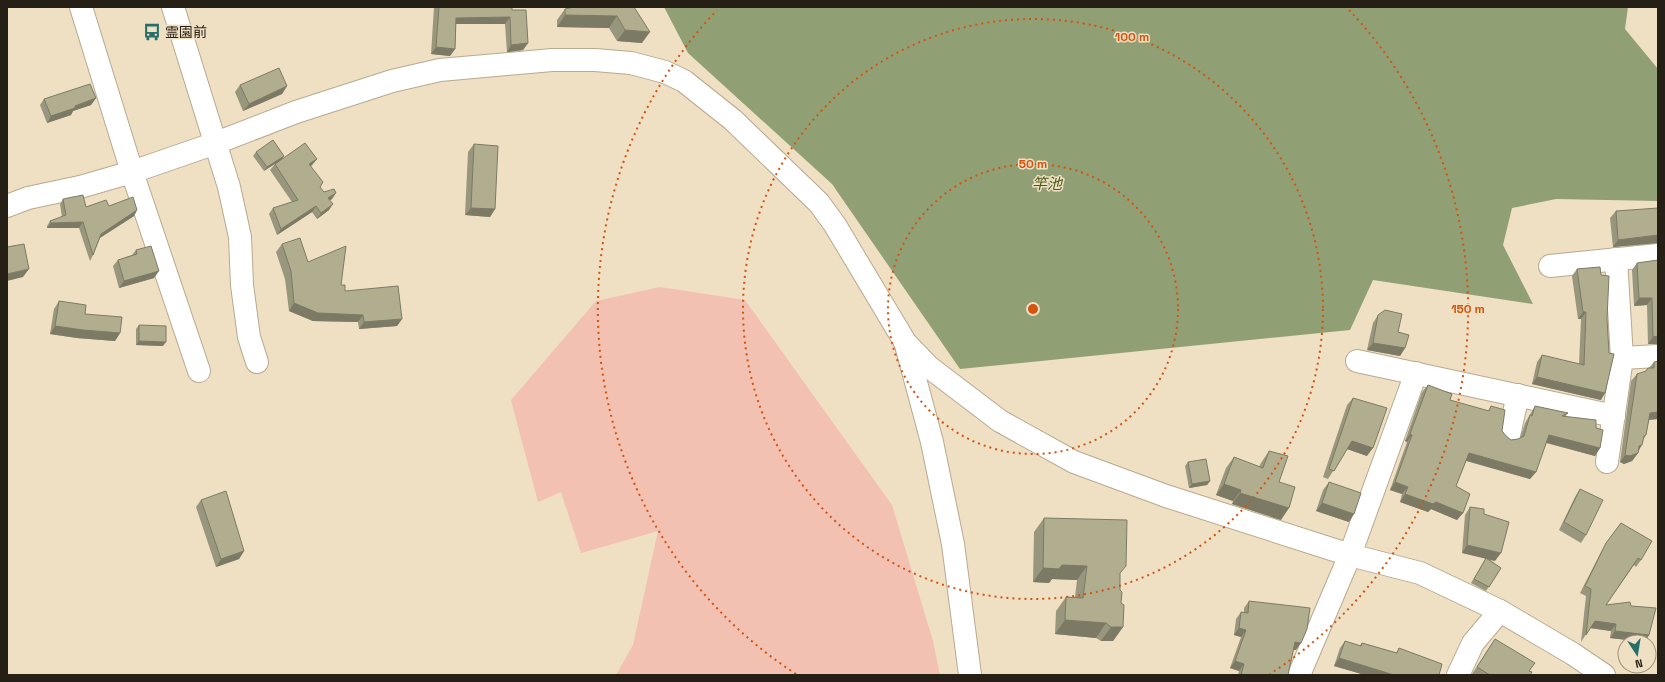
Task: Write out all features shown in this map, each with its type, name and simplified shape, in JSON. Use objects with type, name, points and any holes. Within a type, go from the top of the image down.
[{"type":"street","points":[[81,7],[132,172],[199,371]]},
{"type":"street","points":[[174,7],[216,143],[240,237],[242,285],[249,337],[257,362]]},
{"type":"street","points":[[7,206],[28,198],[80,187],[132,172],[216,143],[296,112],[392,81],[440,70],[552,60],[631,62],[665,72],[684,81],[733,120],[819,203],[835,225],[905,342],[929,367],[1000,421],[1074,462],[1166,496],[1350,555],[1420,573],[1500,611],[1573,654],[1604,675]]},
{"type":"street","points":[[1550,266],[1658,255]]},
{"type":"street","points":[[1607,462],[1622,358],[1616,259]]},
{"type":"street","points":[[905,342],[932,442],[953,544],[970,675]]},
{"type":"street","points":[[1622,358],[1658,356]]},
{"type":"street","points":[[1357,360],[1614,416]]},
{"type":"street","points":[[1299,675],[1350,555],[1416,373]]},
{"type":"street","points":[[1509,435],[1518,395]]},
{"type":"street","points":[[1458,675],[1473,643],[1500,611]]},
{"type":"shaded area","points":[[660,287],[745,300],[892,505],[933,641],[940,675],[616,675],[633,645],[658,531],[581,553],[561,492],[538,502],[511,400],[596,301]]},
{"type":"water","name":"竿池","points":[[664,7],[1628,7],[1625,29],[1658,69],[1658,201],[1556,199],[1512,208],[1503,245],[1533,304],[1373,280],[1350,330],[960,369],[832,184],[688,53]]},
{"type":"building","points":[[439,7],[512,7],[512,10],[526,10],[528,43],[511,45],[510,17],[456,18],[455,49],[436,47]]},
{"type":"building","points":[[574,7],[634,7],[650,32],[625,30],[617,16],[565,15],[565,9]]},
{"type":"building","points":[[279,68],[287,86],[249,104],[240,85]]},
{"type":"building","points":[[90,84],[96,98],[75,106],[75,108],[51,116],[44,99]]},
{"type":"building","points":[[273,140],[284,156],[267,167],[256,152]]},
{"type":"building","points":[[305,143],[317,159],[309,164],[323,182],[320,187],[324,192],[334,189],[336,193],[328,198],[333,204],[321,213],[316,206],[281,229],[273,208],[298,200],[275,164]]},
{"type":"building","points":[[474,144],[498,146],[495,209],[471,208]]},
{"type":"building","points":[[83,195],[86,207],[106,200],[109,206],[133,197],[137,210],[101,234],[93,255],[83,222],[51,223],[50,221],[66,215],[63,199]]},
{"type":"building","points":[[1658,208],[1658,235],[1618,240],[1616,211]]},
{"type":"building","points":[[300,238],[308,262],[346,246],[341,285],[345,285],[345,291],[398,286],[402,319],[364,322],[363,315],[318,313],[294,303],[291,271],[282,244]]},
{"type":"building","points":[[24,244],[29,269],[7,274],[7,247]]},
{"type":"building","points":[[151,246],[159,271],[124,281],[118,260],[137,254],[136,250]]},
{"type":"building","points":[[1658,260],[1658,336],[1653,337],[1652,298],[1639,298],[1637,263]]},
{"type":"building","points":[[1600,267],[1601,275],[1609,276],[1607,319],[1609,353],[1614,354],[1605,393],[1537,377],[1542,355],[1584,365],[1586,312],[1583,312],[1577,269]]},
{"type":"building","points":[[59,301],[86,305],[85,314],[122,317],[120,333],[55,326]]},
{"type":"building","points":[[1385,310],[1402,314],[1398,332],[1409,335],[1405,348],[1373,343],[1378,315]]},
{"type":"building","points":[[139,325],[166,326],[166,342],[139,341]]},
{"type":"building","points":[[1658,361],[1658,412],[1650,413],[1646,435],[1644,436],[1642,445],[1639,446],[1638,453],[1630,456],[1625,455],[1637,374],[1646,371],[1648,368],[1654,368],[1654,362]]},
{"type":"building","points":[[1428,385],[1452,394],[1450,400],[1489,411],[1491,406],[1505,410],[1502,431],[1511,440],[1524,436],[1530,415],[1532,416],[1535,406],[1568,413],[1562,416],[1596,420],[1596,428],[1603,430],[1600,448],[1549,435],[1536,472],[1469,453],[1456,486],[1470,494],[1463,513],[1436,502],[1433,504],[1405,494],[1408,487],[1395,482],[1412,435],[1410,434]]},
{"type":"building","points":[[1353,398],[1387,408],[1373,448],[1352,441],[1334,471],[1329,469]]},
{"type":"building","points":[[1269,451],[1288,456],[1279,482],[1295,487],[1289,508],[1240,493],[1241,490],[1224,484],[1234,457],[1263,468]]},
{"type":"building","points":[[1206,459],[1210,481],[1192,484],[1188,462]]},
{"type":"building","points":[[1329,482],[1361,493],[1354,514],[1322,503]]},
{"type":"building","points":[[1580,489],[1603,500],[1586,535],[1564,522]]},
{"type":"building","points":[[226,491],[244,551],[221,559],[201,500]]},
{"type":"building","points":[[1470,507],[1484,509],[1484,514],[1509,522],[1501,553],[1467,545]]},
{"type":"building","points":[[1044,518],[1127,520],[1126,566],[1120,573],[1120,590],[1122,592],[1121,603],[1124,605],[1123,627],[1111,627],[1106,623],[1065,620],[1066,597],[1083,598],[1087,566],[1062,565],[1059,569],[1043,568]]},
{"type":"building","points":[[1621,523],[1652,541],[1641,560],[1638,558],[1606,605],[1630,602],[1631,606],[1656,608],[1649,634],[1615,631],[1616,624],[1595,621],[1586,635],[1591,589],[1585,586],[1606,543]]},
{"type":"building","points":[[1486,558],[1501,568],[1489,587],[1474,579]]},
{"type":"building","points":[[1249,601],[1310,608],[1307,629],[1301,643],[1295,642],[1288,675],[1241,675],[1244,664],[1235,661],[1246,630],[1239,628],[1241,612],[1248,613]]},
{"type":"building","points":[[1495,639],[1535,663],[1529,671],[1532,672],[1530,675],[1490,675],[1477,667]]},
{"type":"building","points":[[1345,641],[1361,646],[1362,643],[1397,653],[1399,648],[1442,664],[1439,675],[1394,675],[1339,658]]},
{"type":"place","name":"霊園前","points":[[152,32]]}]
